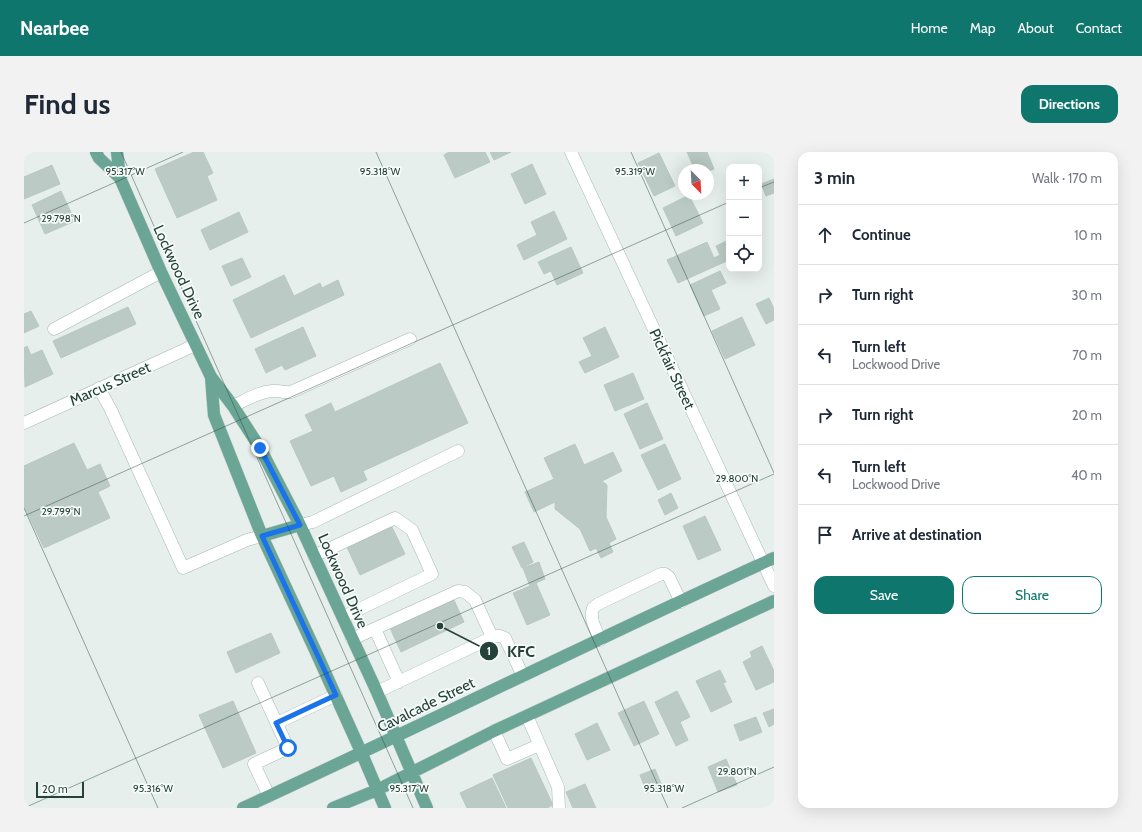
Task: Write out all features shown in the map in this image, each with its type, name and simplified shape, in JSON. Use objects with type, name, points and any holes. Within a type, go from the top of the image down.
[{"type":"main road","name":"Lockwood Drive","points":[[96,152],[99,158],[120,178]]},
{"type":"main road","name":"Lockwood Drive","points":[[117,152],[120,178],[195,345],[211,377],[234,406],[260,448],[300,525],[377,692],[427,808]]},
{"type":"main road","name":"Lockwood Drive","points":[[211,377],[214,414],[262,536],[336,695],[385,808]]},
{"type":"main road","points":[[262,536],[300,525]]},
{"type":"main road","name":"Cavalcade Street","points":[[244,808],[362,754],[523,676],[774,558]]},
{"type":"main road","points":[[333,808],[377,790],[527,716],[774,601]]},
{"type":"street","name":"Pickfair Street","points":[[571,152],[774,586]]},
{"type":"street","points":[[54,329],[161,272]]},
{"type":"street","points":[[234,406],[264,392],[291,392],[410,339]]},
{"type":"street","name":"Marcus Street","points":[[24,423],[195,345]]},
{"type":"street","points":[[99,388],[111,410],[183,568],[247,540],[262,536]]},
{"type":"street","points":[[300,525],[313,522],[458,451]]},
{"type":"street","points":[[314,556],[395,518],[412,530],[432,574],[343,617]]},
{"type":"street","points":[[600,640],[592,617],[593,608],[598,604],[661,574],[665,574],[669,577],[681,602]]},
{"type":"street","points":[[352,639],[458,591],[465,592],[475,600],[492,637]]},
{"type":"street","points":[[375,629],[399,682]]},
{"type":"street","points":[[377,692],[492,637],[500,636],[505,638],[523,676]]},
{"type":"street","points":[[258,682],[288,748],[254,764],[269,796]]},
{"type":"street","points":[[276,723],[336,695]]},
{"type":"street","points":[[527,716],[558,787],[559,808]]},
{"type":"street","points":[[494,732],[507,759],[539,745]]},
{"type":"building","points":[[194,152],[203,152],[213,173],[207,176],[217,200],[177,218],[155,169]]},
{"type":"building","points":[[449,152],[485,152],[490,162],[455,178],[444,155]]},
{"type":"building","points":[[490,152],[511,152],[494,160]]},
{"type":"building","points":[[687,152],[707,152],[712,164],[692,164]]},
{"type":"building","points":[[659,153],[675,186],[654,196],[638,163]]},
{"type":"building","points":[[532,164],[546,194],[525,204],[511,174]]},
{"type":"building","points":[[52,165],[60,184],[24,199],[24,177]]},
{"type":"building","points":[[774,179],[774,193],[766,196],[762,184]]},
{"type":"building","points":[[61,191],[75,221],[45,234],[32,205]]},
{"type":"building","points":[[679,200],[692,200],[703,223],[676,236],[663,208]]},
{"type":"building","points":[[554,211],[567,239],[524,260],[517,245],[537,235],[531,222]]},
{"type":"building","points":[[239,212],[248,232],[210,250],[201,230]]},
{"type":"building","points":[[726,241],[726,261],[678,283],[667,260],[707,242],[714,258],[720,255],[716,246]]},
{"type":"building","points":[[571,247],[583,273],[557,285],[551,271],[544,274],[538,262]]},
{"type":"building","points":[[242,258],[251,277],[231,286],[222,266]]},
{"type":"building","points":[[720,271],[726,283],[711,290],[720,309],[704,316],[690,285]]},
{"type":"building","points":[[284,275],[294,296],[320,283],[322,288],[338,280],[344,295],[251,338],[233,300]]},
{"type":"building","points":[[769,298],[774,309],[774,320],[766,324],[756,304]]},
{"type":"building","points":[[128,307],[136,324],[61,358],[53,341]]},
{"type":"building","points":[[31,311],[39,326],[24,333],[24,314]]},
{"type":"building","points":[[742,317],[755,345],[725,359],[712,331]]},
{"type":"building","points":[[303,327],[316,356],[285,370],[282,365],[266,373],[255,349]]},
{"type":"building","points":[[605,327],[619,357],[585,373],[579,362],[592,356],[583,338]]},
{"type":"building","points":[[27,346],[31,355],[42,350],[53,374],[25,387],[24,348]]},
{"type":"building","points":[[440,363],[468,423],[363,471],[367,480],[341,492],[334,476],[311,486],[290,441],[313,431],[305,415],[331,403],[335,412]]},
{"type":"building","points":[[633,373],[644,399],[615,411],[604,385]]},
{"type":"building","points":[[647,403],[663,439],[640,449],[624,414]]},
{"type":"building","points":[[74,443],[87,470],[100,464],[110,486],[98,492],[110,518],[44,548],[24,506],[24,466]]},
{"type":"building","points":[[575,444],[584,465],[613,452],[622,471],[602,481],[607,485],[606,517],[616,539],[609,543],[613,552],[601,558],[596,548],[590,551],[580,529],[555,509],[555,502],[534,512],[525,492],[554,479],[544,458]]},
{"type":"building","points":[[665,444],[681,479],[658,490],[641,455]]},
{"type":"building","points":[[671,493],[678,508],[665,515],[658,500]]},
{"type":"building","points":[[705,516],[721,550],[698,560],[683,526]]},
{"type":"building","points":[[391,525],[405,554],[360,575],[346,545]]},
{"type":"building","points":[[524,542],[533,562],[522,568],[512,547]]},
{"type":"building","points":[[539,562],[545,579],[536,583],[550,615],[527,625],[513,593],[530,586],[523,568]]},
{"type":"building","points":[[453,598],[464,622],[401,652],[390,628]]},
{"type":"building","points":[[271,633],[280,653],[236,673],[227,652]]},
{"type":"building","points":[[762,646],[774,671],[774,682],[756,690],[743,662],[752,657],[750,652]]},
{"type":"building","points":[[720,670],[726,682],[723,683],[732,702],[711,712],[696,681]]},
{"type":"building","points":[[677,691],[690,717],[680,722],[688,740],[676,746],[655,702]]},
{"type":"building","points":[[233,701],[256,753],[223,768],[199,715]]},
{"type":"building","points":[[644,701],[659,734],[634,746],[618,713]]},
{"type":"building","points":[[774,709],[774,724],[769,727],[763,713]]},
{"type":"building","points":[[756,717],[762,732],[740,741],[734,725]]},
{"type":"building","points":[[597,723],[610,750],[587,760],[575,734]]},
{"type":"building","points":[[531,758],[553,805],[547,808],[508,808],[493,775]]},
{"type":"building","points":[[726,759],[737,785],[718,792],[708,767]]},
{"type":"building","points":[[655,769],[662,786],[647,793],[640,775]]},
{"type":"building","points":[[492,778],[506,808],[467,808],[460,793]]},
{"type":"building","points":[[585,784],[596,808],[573,808],[566,792]]},
{"type":"place","name":"KFC","points":[[440,626]]},
{"type":"route","points":[[260,448],[300,525],[262,536],[336,695],[276,723],[288,748]]}]
